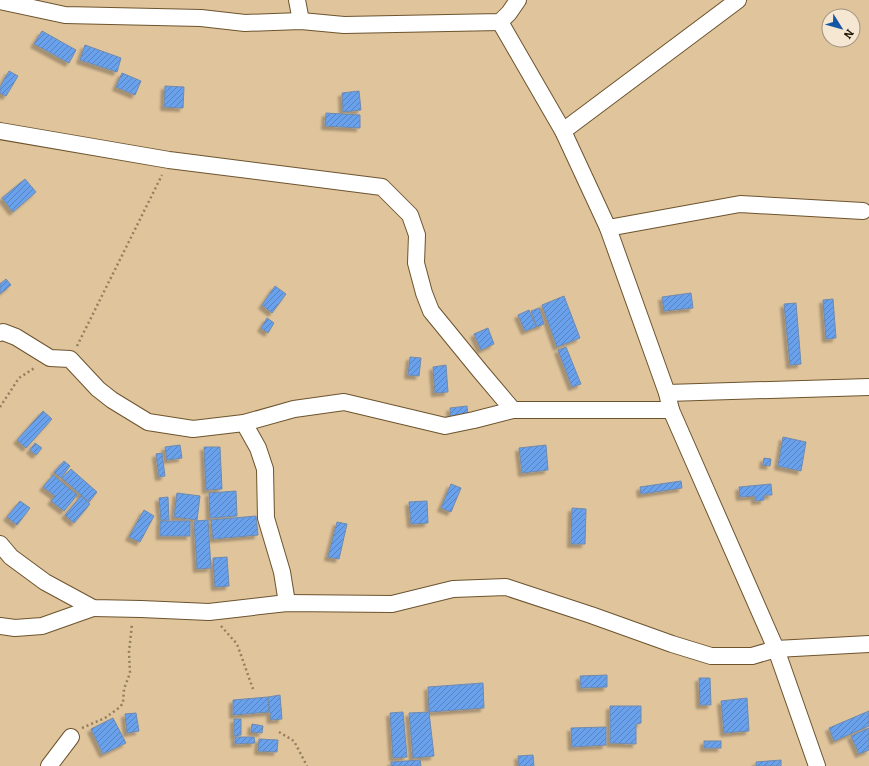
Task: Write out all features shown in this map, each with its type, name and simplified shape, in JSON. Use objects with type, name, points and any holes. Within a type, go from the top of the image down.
[{"type":"street","points":[[297,0],[301,21]]},
{"type":"street","points":[[0,1],[65,15],[201,18],[245,23],[301,21],[344,25],[500,22],[509,14],[518,0]]},
{"type":"street","points":[[563,131],[738,0]]},
{"type":"street","points":[[500,22],[563,131],[608,228],[667,393],[671,410],[776,649],[816,766]]},
{"type":"street","points":[[0,131],[169,160],[382,187],[410,215],[417,235],[416,263],[424,293],[431,311],[513,410]]},
{"type":"street","points":[[608,228],[740,204],[863,211]]},
{"type":"street","points":[[0,334],[3,332],[16,337],[50,358],[70,359],[98,389],[112,400],[148,422],[193,429],[244,423],[294,409],[344,402],[445,426],[513,410],[671,410]]},
{"type":"street","points":[[667,393],[869,387]]},
{"type":"street","points":[[244,423],[258,448],[265,469],[266,518],[282,572],[287,603]]},
{"type":"street","points":[[0,544],[11,556],[46,582],[93,608]]},
{"type":"street","points":[[0,626],[15,628],[42,626],[93,608],[209,612],[287,603],[392,604],[453,589],[506,587],[710,656],[752,656],[776,649],[869,644]]},
{"type":"street","points":[[49,766],[71,737]]},
{"type":"path","points":[[70,359],[169,160]]},
{"type":"path","points":[[0,407],[19,378],[50,358]]},
{"type":"path","points":[[71,737],[84,726],[105,718],[123,703],[124,688],[130,673],[129,652],[134,609]]},
{"type":"path","points":[[209,612],[237,644],[253,689]]},
{"type":"path","points":[[278,732],[294,741],[306,766]]},
{"type":"building","points":[[42,31],[76,50],[69,63],[34,44]]},
{"type":"building","points":[[85,45],[121,58],[117,72],[80,60]]},
{"type":"building","points":[[9,71],[18,76],[6,96],[0,93],[0,87]]},
{"type":"building","points":[[122,73],[141,81],[135,95],[116,87]]},
{"type":"building","points":[[165,86],[184,87],[183,108],[164,107]]},
{"type":"building","points":[[359,91],[361,110],[343,112],[342,93]]},
{"type":"building","points":[[326,113],[360,115],[360,128],[325,126]]},
{"type":"building","points":[[25,179],[36,192],[13,212],[2,198]]},
{"type":"building","points":[[6,279],[11,285],[0,294],[0,284]]},
{"type":"building","points":[[275,286],[286,294],[272,313],[262,305]]},
{"type":"building","points":[[691,293],[693,308],[664,311],[662,297]]},
{"type":"building","points":[[564,296],[580,338],[557,347],[542,305]]},
{"type":"building","points":[[833,299],[836,338],[826,339],[823,300]]},
{"type":"building","points":[[796,303],[801,364],[790,365],[784,304]]},
{"type":"building","points":[[539,308],[544,324],[537,327],[531,311]]},
{"type":"building","points":[[529,310],[536,327],[525,331],[518,315]]},
{"type":"building","points":[[267,318],[274,323],[268,333],[261,328]]},
{"type":"building","points":[[488,328],[494,344],[481,350],[474,334]]},
{"type":"building","points":[[566,347],[581,384],[572,387],[558,350]]},
{"type":"building","points":[[410,357],[421,358],[419,376],[408,375]]},
{"type":"building","points":[[446,365],[448,392],[435,393],[433,367]]},
{"type":"building","points":[[467,406],[468,416],[451,418],[450,408]]},
{"type":"building","points":[[43,411],[52,419],[26,448],[17,440]]},
{"type":"building","points":[[783,437],[806,442],[801,471],[778,466]]},
{"type":"building","points":[[35,443],[42,448],[36,455],[30,450]]},
{"type":"building","points":[[180,445],[182,458],[167,460],[165,447]]},
{"type":"building","points":[[546,445],[548,470],[522,473],[519,448]]},
{"type":"building","points":[[204,447],[220,447],[222,489],[206,490]]},
{"type":"building","points":[[162,453],[165,476],[159,477],[156,454]]},
{"type":"building","points":[[764,458],[771,459],[770,466],[763,465]]},
{"type":"building","points":[[64,461],[70,466],[61,478],[54,472]]},
{"type":"building","points":[[71,469],[97,492],[89,502],[62,478]]},
{"type":"building","points":[[53,475],[77,495],[64,511],[51,501],[55,496],[43,487]]},
{"type":"building","points":[[681,481],[682,488],[641,494],[640,487]]},
{"type":"building","points":[[451,484],[461,488],[451,512],[441,508]]},
{"type":"building","points":[[771,484],[772,495],[764,495],[764,500],[755,501],[755,496],[740,497],[739,487]]},
{"type":"building","points":[[236,491],[237,516],[210,518],[209,493]]},
{"type":"building","points":[[177,493],[200,496],[197,520],[174,517]]},
{"type":"building","points":[[81,496],[90,504],[74,523],[65,515]]},
{"type":"building","points":[[168,497],[169,520],[161,520],[159,498]]},
{"type":"building","points":[[20,501],[30,508],[17,525],[7,517]]},
{"type":"building","points":[[427,501],[428,523],[411,524],[409,502]]},
{"type":"building","points":[[572,508],[586,509],[585,544],[571,544]]},
{"type":"building","points":[[144,510],[154,516],[140,542],[129,537]]},
{"type":"building","points":[[256,516],[258,535],[213,539],[211,520]]},
{"type":"building","points":[[208,520],[211,568],[197,569],[194,521]]},
{"type":"building","points":[[160,521],[190,521],[190,536],[160,536]]},
{"type":"building","points":[[337,522],[347,524],[339,559],[328,557]]},
{"type":"building","points":[[227,557],[229,586],[215,587],[213,558]]},
{"type":"building","points":[[607,675],[607,687],[581,688],[580,676]]},
{"type":"building","points":[[699,678],[710,678],[711,705],[700,705]]},
{"type":"building","points":[[483,683],[484,708],[429,712],[428,687]]},
{"type":"building","points":[[280,695],[282,719],[271,720],[268,697]]},
{"type":"building","points":[[268,697],[269,712],[233,715],[233,700]]},
{"type":"building","points":[[747,698],[749,731],[724,733],[721,701]]},
{"type":"building","points":[[610,706],[641,706],[641,723],[636,724],[636,744],[610,743]]},
{"type":"building","points":[[869,711],[869,726],[834,741],[829,728]]},
{"type":"building","points":[[403,712],[407,757],[393,758],[390,713]]},
{"type":"building","points":[[429,712],[434,756],[413,758],[409,713]]},
{"type":"building","points":[[136,713],[139,731],[127,733],[125,714]]},
{"type":"building","points":[[113,718],[126,743],[103,754],[91,729]]},
{"type":"building","points":[[234,719],[241,719],[241,735],[234,736]]},
{"type":"building","points":[[252,724],[263,726],[262,733],[251,732]]},
{"type":"building","points":[[606,727],[606,745],[572,747],[571,728]]},
{"type":"building","points":[[869,728],[869,750],[859,754],[851,736]]},
{"type":"building","points":[[235,737],[254,737],[255,743],[235,744]]},
{"type":"building","points":[[259,739],[278,740],[277,752],[258,751]]},
{"type":"building","points":[[704,741],[721,741],[721,748],[704,748]]},
{"type":"building","points":[[533,755],[534,766],[519,766],[518,756]]},
{"type":"building","points":[[420,760],[421,766],[391,766],[391,762]]},
{"type":"building","points":[[781,760],[781,766],[756,766],[756,762]]}]
